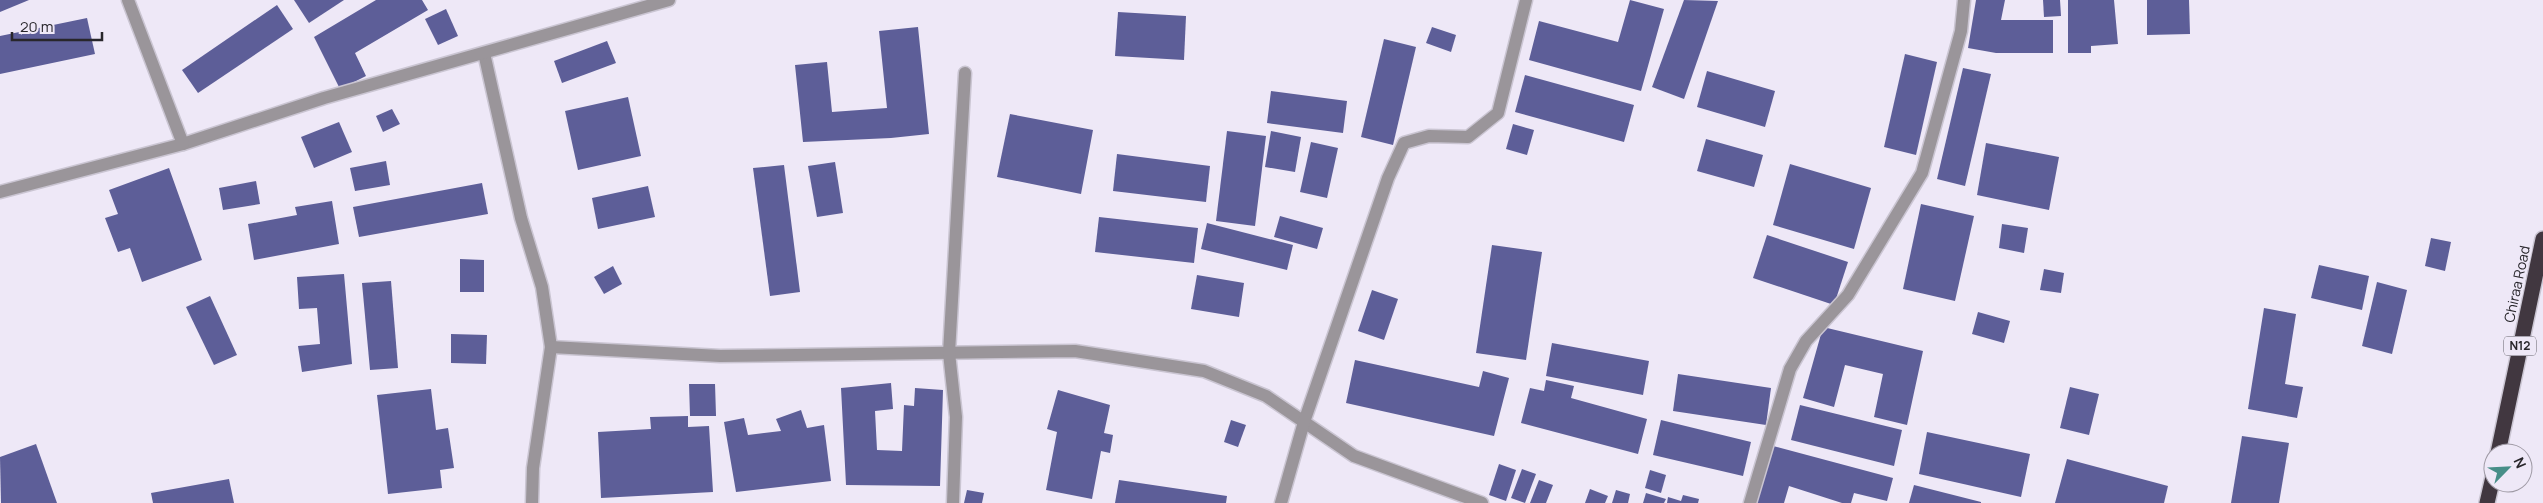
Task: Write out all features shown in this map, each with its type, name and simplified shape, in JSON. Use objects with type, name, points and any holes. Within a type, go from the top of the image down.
[{"type":"highway","name":"Chiraa Road","points":[[2500,443],[2543,239]]},
{"type":"street","points":[[128,0],[182,144]]},
{"type":"street","points":[[0,192],[182,144],[324,98],[669,0]]},
{"type":"street","points":[[1281,503],[1304,422],[1388,178],[1404,142],[1429,136],[1468,137],[1498,113],[1526,0]]},
{"type":"street","points":[[1750,503],[1790,369],[1806,341],[1848,294],[1922,173],[1961,31],[1964,0]]},
{"type":"street","points":[[484,52],[521,218],[542,287],[551,347],[533,468],[532,503]]},
{"type":"street","points":[[953,503],[956,417],[949,353],[965,73]]},
{"type":"street","points":[[551,347],[720,356],[1075,351],[1204,371],[1266,396],[1354,456],[1482,503]]},
{"type":"building","points":[[0,0],[29,0],[0,12]]},
{"type":"building","points":[[294,0],[344,0],[309,23]]},
{"type":"building","points":[[376,0],[422,0],[428,10],[355,53],[366,76],[340,89],[314,37]]},
{"type":"building","points":[[1630,0],[1664,9],[1641,91],[1529,60],[1539,21],[1618,42]]},
{"type":"building","points":[[1684,0],[1718,1],[1684,99],[1652,87]]},
{"type":"building","points":[[1976,0],[2005,0],[2001,20],[2053,20],[2053,53],[1996,53],[1968,48]]},
{"type":"building","points":[[2043,0],[2060,0],[2061,16],[2044,17]]},
{"type":"building","points":[[2068,0],[2114,0],[2118,44],[2091,46],[2091,53],[2068,53]]},
{"type":"building","points":[[2147,0],[2189,0],[2190,34],[2147,35]]},
{"type":"building","points":[[277,5],[293,29],[198,93],[182,70]]},
{"type":"building","points":[[446,9],[458,36],[438,45],[425,19]]},
{"type":"building","points":[[1118,12],[1186,16],[1184,60],[1115,56]]},
{"type":"building","points":[[87,18],[95,54],[0,74],[0,36]]},
{"type":"building","points":[[918,27],[929,134],[891,138],[803,142],[795,65],[827,62],[832,112],[887,108],[879,31]]},
{"type":"building","points":[[1432,27],[1456,35],[1451,52],[1426,43]]},
{"type":"building","points":[[1384,39],[1416,47],[1393,145],[1361,137]]},
{"type":"building","points":[[607,41],[616,63],[562,83],[554,61]]},
{"type":"building","points":[[1905,54],[1937,62],[1916,155],[1884,147]]},
{"type":"building","points":[[1963,68],[1991,74],[1965,186],[1937,179]]},
{"type":"building","points":[[1707,71],[1775,91],[1765,127],[1697,107]]},
{"type":"building","points":[[1525,75],[1634,105],[1624,142],[1515,112]]},
{"type":"building","points":[[1271,91],[1347,101],[1343,133],[1267,123]]},
{"type":"building","points":[[628,97],[641,156],[578,170],[565,111]]},
{"type":"building","points":[[392,109],[400,124],[383,132],[376,116]]},
{"type":"building","points":[[1010,114],[1093,130],[1081,194],[997,177]]},
{"type":"building","points":[[339,122],[352,152],[314,168],[301,137]]},
{"type":"building","points":[[1513,124],[1534,130],[1527,155],[1506,149]]},
{"type":"building","points":[[1227,131],[1266,136],[1255,226],[1216,221]]},
{"type":"building","points":[[1271,131],[1301,137],[1295,172],[1265,167]]},
{"type":"building","points":[[1706,139],[1763,155],[1754,187],[1697,171]]},
{"type":"building","points":[[1311,142],[1338,148],[1327,198],[1300,192]]},
{"type":"building","points":[[1986,143],[2059,157],[2049,210],[1977,195]]},
{"type":"building","points":[[1117,154],[1210,166],[1206,202],[1113,191]]},
{"type":"building","points":[[386,161],[390,185],[355,191],[350,168]]},
{"type":"building","points":[[835,162],[843,213],[817,217],[808,166]]},
{"type":"building","points":[[1790,164],[1871,188],[1854,249],[1773,225]]},
{"type":"building","points":[[784,165],[800,292],[770,296],[753,168]]},
{"type":"building","points":[[169,168],[202,260],[142,282],[130,248],[118,252],[105,218],[118,214],[109,190]]},
{"type":"building","points":[[256,181],[260,204],[223,210],[219,188]]},
{"type":"building","points":[[482,183],[488,214],[359,237],[353,207]]},
{"type":"building","points":[[648,186],[655,217],[598,229],[592,198]]},
{"type":"building","points":[[332,201],[339,244],[254,260],[248,224],[297,215],[295,207]]},
{"type":"building","points":[[1921,204],[1974,216],[1955,301],[1903,289]]},
{"type":"building","points":[[1280,216],[1323,228],[1317,249],[1274,237]]},
{"type":"building","points":[[1099,217],[1198,228],[1194,263],[1095,252]]},
{"type":"building","points":[[1207,223],[1293,245],[1287,270],[1201,249]]},
{"type":"building","points":[[2002,224],[2028,228],[2024,253],[1999,248]]},
{"type":"building","points":[[1767,235],[1848,262],[1834,305],[1753,278]]},
{"type":"building","points":[[2431,238],[2451,242],[2445,271],[2425,266]]},
{"type":"building","points":[[1492,245],[1542,252],[1526,360],[1476,353]]},
{"type":"building","points":[[460,259],[484,260],[484,292],[460,292]]},
{"type":"building","points":[[2319,265],[2369,276],[2362,310],[2311,298]]},
{"type":"building","points":[[613,266],[622,284],[604,294],[594,277]]},
{"type":"building","points":[[2044,269],[2064,273],[2061,293],[2040,290]]},
{"type":"building","points":[[344,274],[352,364],[302,372],[298,346],[320,344],[317,308],[299,309],[297,277]]},
{"type":"building","points":[[1197,275],[1244,283],[1239,317],[1191,309]]},
{"type":"building","points":[[391,281],[398,368],[370,370],[362,283]]},
{"type":"building","points":[[2377,282],[2407,290],[2392,354],[2362,346]]},
{"type":"building","points":[[1372,290],[1398,299],[1384,340],[1358,331]]},
{"type":"building","points":[[210,296],[237,355],[214,365],[186,307]]},
{"type":"building","points":[[2264,308],[2296,314],[2285,384],[2303,387],[2297,418],[2248,409]]},
{"type":"building","points":[[1978,312],[2010,321],[2004,343],[1972,334]]},
{"type":"building","points":[[1823,327],[1923,351],[1907,425],[1874,417],[1883,374],[1845,365],[1834,407],[1803,398]]},
{"type":"building","points":[[451,334],[487,335],[486,364],[451,363]]},
{"type":"building","points":[[1552,343],[1649,361],[1643,395],[1546,376]]},
{"type":"building","points":[[1355,360],[1479,387],[1483,371],[1509,378],[1494,436],[1346,403]]},
{"type":"building","points":[[1678,374],[1771,388],[1766,425],[1673,411]]},
{"type":"building","points":[[1546,380],[1574,386],[1571,398],[1647,419],[1638,454],[1521,423],[1530,388],[1544,391]]},
{"type":"building","points":[[891,383],[893,409],[875,411],[877,450],[902,451],[904,405],[914,406],[915,388],[943,390],[940,486],[846,485],[841,388]]},
{"type":"building","points":[[689,384],[715,384],[716,416],[690,416]]},
{"type":"building","points":[[2070,387],[2099,394],[2089,435],[2060,428]]},
{"type":"building","points":[[431,389],[436,430],[448,428],[454,468],[440,470],[442,488],[388,494],[377,395]]},
{"type":"building","points":[[1058,390],[1110,405],[1104,433],[1113,435],[1110,453],[1101,451],[1092,499],[1046,490],[1057,432],[1047,429]]},
{"type":"building","points":[[1800,405],[1902,430],[1894,466],[1791,440]]},
{"type":"building","points":[[801,410],[807,428],[824,425],[831,481],[736,492],[724,422],[744,418],[748,435],[781,431],[776,419]]},
{"type":"building","points":[[688,416],[688,427],[709,426],[713,492],[601,498],[598,432],[651,429],[650,417]]},
{"type":"building","points":[[1231,420],[1246,425],[1238,447],[1224,442]]},
{"type":"building","points":[[1661,420],[1751,442],[1743,476],[1653,455]]},
{"type":"building","points":[[1927,432],[2030,454],[2021,497],[1919,474]]},
{"type":"building","points":[[2242,436],[2289,443],[2279,503],[2231,503]]},
{"type":"building","points":[[36,444],[57,503],[1,503],[0,457]]},
{"type":"building","points":[[1773,446],[1893,478],[1887,501],[1854,493],[1851,503],[1842,503],[1789,486],[1784,503],[1756,503]]},
{"type":"building","points":[[2067,459],[2168,486],[2164,503],[2055,503]]},
{"type":"building","points":[[1499,464],[1516,470],[1506,501],[1489,495]]},
{"type":"building","points":[[1522,469],[1536,474],[1525,503],[1511,498]]},
{"type":"building","points":[[1650,470],[1666,475],[1661,493],[1645,488]]},
{"type":"building","points":[[229,479],[234,503],[153,503],[151,493]]},
{"type":"building","points":[[1119,480],[1227,496],[1226,503],[1115,503]]},
{"type":"building","points":[[1539,480],[1553,485],[1546,503],[1530,503]]},
{"type":"building","points":[[1914,485],[1981,502],[1981,503],[1909,503]]},
{"type":"building","points":[[1590,489],[1608,496],[1605,503],[1585,503]]},
{"type":"building","points":[[967,490],[984,493],[982,503],[964,503]]},
{"type":"building","points":[[1616,490],[1630,494],[1628,503],[1612,503]]},
{"type":"building","points":[[1646,493],[1666,499],[1664,503],[1643,503]]},
{"type":"building","points":[[1683,495],[1699,499],[1698,503],[1667,503],[1668,497],[1681,501]]}]
